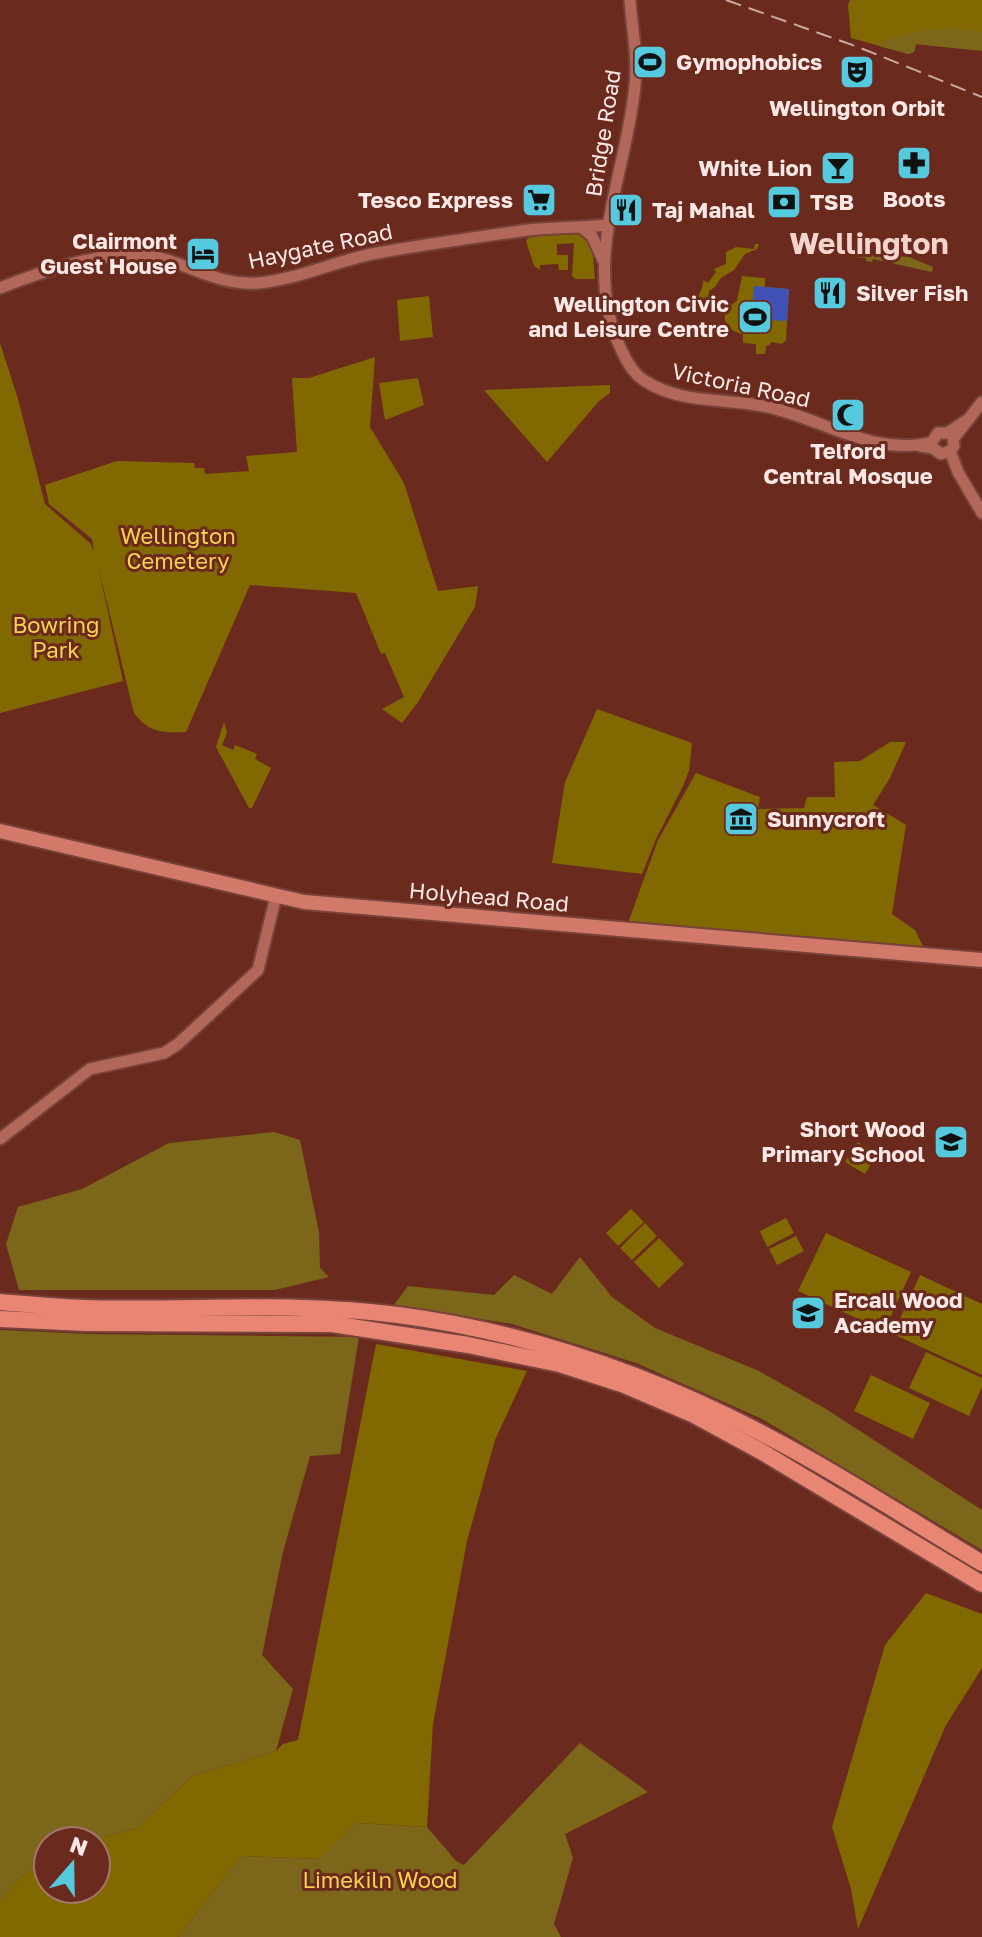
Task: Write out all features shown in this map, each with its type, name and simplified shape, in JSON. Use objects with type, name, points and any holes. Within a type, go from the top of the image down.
[{"type":"highway","points":[[0,1302],[84,1308],[329,1307],[400,1315],[562,1350],[700,1403],[770,1437],[982,1563]]},
{"type":"highway","points":[[0,1319],[85,1323],[332,1324],[468,1345],[559,1364],[624,1385],[680,1409],[764,1453],[982,1584]]},
{"type":"main road","name":"Holyhead Road","points":[[0,831],[304,902],[982,960]]},
{"type":"street","name":"Bridge Road","points":[[630,0],[636,84],[607,225],[605,268],[608,312],[615,334],[628,364],[638,377],[648,383]]},
{"type":"street","name":"Haygate Road","points":[[0,288],[40,273],[88,261],[145,255],[176,263],[212,278],[231,282],[262,282],[378,253],[530,230],[607,225]]},
{"type":"street","points":[[581,227],[598,245],[605,268]]},
{"type":"street","name":"Victoria Road","points":[[648,383],[702,400],[772,408],[882,444],[897,447],[943,444]]},
{"type":"street","points":[[982,402],[943,444],[982,513]]},
{"type":"street","points":[[0,1139],[90,1069],[164,1053],[178,1044],[258,970],[276,896]]},
{"type":"green space","points":[[850,0],[982,0],[982,42],[974,50],[916,44],[914,52],[909,54],[851,38]]},
{"type":"green space","points":[[952,28],[982,32],[982,51],[916,44],[914,52],[909,54],[878,46],[904,35]]},
{"type":"green space","points":[[579,231],[591,246],[595,279],[576,279],[572,276],[574,243],[557,244],[557,255],[568,255],[568,270],[559,270],[558,264],[540,265],[540,270],[534,266],[526,241],[529,237]]},
{"type":"green space","points":[[755,244],[759,244],[757,249],[745,254],[734,270],[709,291],[707,305],[698,306],[703,280],[708,283],[716,272],[714,269],[726,264],[726,252],[736,247],[754,249]]},
{"type":"green space","points":[[852,252],[909,257],[933,267],[932,272],[873,259],[872,262],[866,261],[866,258],[852,257]]},
{"type":"green space","name":"Wellington Civic and Leisure Centre","points":[[742,276],[765,278],[765,287],[789,289],[786,340],[782,344],[771,342],[766,346],[765,354],[756,354],[756,344],[743,343],[743,334],[731,329],[725,320],[727,310],[737,301]]},
{"type":"green space","points":[[429,296],[433,337],[400,341],[397,300]]},
{"type":"green space","name":"Wellington Cemetery","points":[[0,343],[45,504],[90,543],[94,551],[92,539],[49,504],[45,485],[117,461],[194,463],[195,468],[204,468],[205,474],[249,471],[246,456],[297,452],[292,378],[309,378],[375,357],[370,427],[404,483],[438,591],[478,586],[475,607],[402,723],[382,709],[404,697],[385,653],[381,654],[356,593],[250,585],[186,732],[163,732],[145,725],[134,713],[98,566],[123,681],[0,713]]},
{"type":"green space","points":[[418,378],[424,405],[385,420],[379,383]]},
{"type":"green space","points":[[610,385],[610,393],[599,401],[547,462],[484,390]]},
{"type":"green space","points":[[597,709],[692,743],[689,771],[642,874],[552,863],[565,782]]},
{"type":"green space","points":[[224,722],[227,733],[222,745],[233,750],[235,745],[257,754],[255,759],[271,768],[252,808],[249,808],[216,747]]},
{"type":"green space","points":[[890,742],[906,742],[890,778],[873,805],[906,825],[892,914],[915,930],[923,946],[628,923],[658,840],[696,773],[760,797],[758,809],[804,808],[807,797],[835,797],[834,762],[860,761]]},
{"type":"green space","points":[[274,1132],[300,1140],[319,1232],[320,1268],[329,1277],[275,1290],[19,1290],[6,1244],[18,1207],[82,1189],[169,1143]]},
{"type":"green space","points":[[858,1142],[877,1154],[865,1174],[845,1162]]},
{"type":"green space","points":[[631,1209],[644,1222],[618,1246],[606,1233]]},
{"type":"green space","points":[[786,1218],[794,1233],[767,1247],[760,1231]]},
{"type":"green space","points":[[645,1223],[657,1236],[632,1260],[620,1248]]},
{"type":"green space","points":[[826,1233],[911,1272],[884,1331],[798,1291]]},
{"type":"green space","points":[[796,1236],[804,1251],[777,1265],[769,1249]]},
{"type":"green space","points":[[659,1238],[684,1264],[659,1288],[634,1262]]},
{"type":"green space","points":[[580,1257],[612,1297],[655,1328],[759,1371],[826,1409],[982,1510],[982,1550],[762,1419],[636,1363],[512,1324],[394,1305],[408,1286],[494,1295],[514,1275],[552,1294]]},
{"type":"green space","points":[[920,1275],[982,1304],[982,1375],[893,1334]]},
{"type":"green space","points":[[0,1330],[359,1337],[340,1454],[310,1456],[283,1552],[262,1655],[293,1689],[276,1751],[192,1776],[137,1828],[112,1835],[112,1825],[32,1825],[32,1869],[0,1900]]},
{"type":"green space","points":[[376,1344],[527,1371],[495,1440],[467,1541],[433,1724],[427,1827],[357,1823],[321,1859],[241,1856],[178,1937],[0,1937],[0,1900],[32,1869],[32,1905],[112,1905],[112,1835],[137,1828],[192,1776],[276,1751],[283,1744],[298,1740]]},
{"type":"green space","points":[[926,1352],[982,1378],[982,1387],[969,1416],[909,1388]]},
{"type":"green space","points":[[871,1375],[930,1403],[913,1439],[854,1411]]},
{"type":"green space","points":[[926,1593],[982,1614],[982,1668],[946,1725],[858,1929],[851,1889],[832,1827],[885,1645]]},
{"type":"green space","name":"Limekiln Wood","points":[[580,1743],[648,1792],[565,1834],[573,1858],[554,1924],[561,1937],[178,1937],[241,1856],[320,1859],[357,1823],[427,1827],[456,1861],[464,1865]]},
{"type":"water","name":"Wellington Civic and Leisure Centre","points":[[754,286],[789,289],[787,321],[751,319]]},
{"type":"railway","points":[[726,0],[858,47],[982,97]]},
{"type":"place","name":"Gymophobics","points":[[650,62]]},
{"type":"place","name":"Wellington Orbit","points":[[857,72]]},
{"type":"place","name":"Boots","points":[[914,163]]},
{"type":"place","name":"White Lion","points":[[838,168]]},
{"type":"place","name":"Tesco Express","points":[[539,200]]},
{"type":"place","name":"TSB","points":[[784,202]]},
{"type":"place","name":"Taj Mahal","points":[[626,210]]},
{"type":"place","name":"Clairmont Guest House","points":[[203,254]]},
{"type":"place","name":"Silver Fish","points":[[830,293]]},
{"type":"place","name":"Wellington Civic and Leisure Centre","points":[[755,317]]},
{"type":"place","name":"Telford Central Mosque","points":[[848,415]]},
{"type":"place","name":"Sunnycroft","points":[[741,819]]},
{"type":"place","name":"Short Wood Primary School","points":[[951,1142]]},
{"type":"place","name":"Ercall Wood Academy","points":[[808,1313]]},
{"type":"district","name":"Wellington","points":[[869,244]]},
{"type":"park label","name":"Bowring Park","points":[[56,638]]}]
